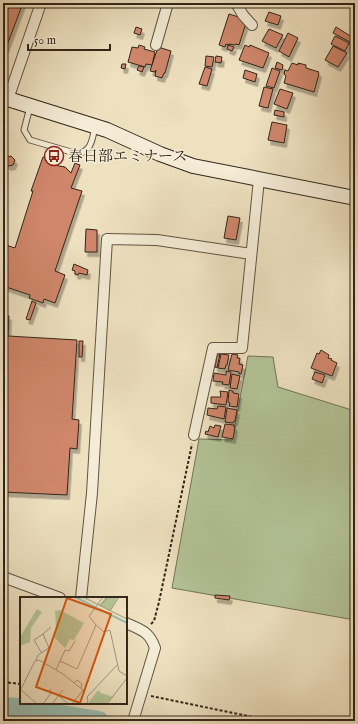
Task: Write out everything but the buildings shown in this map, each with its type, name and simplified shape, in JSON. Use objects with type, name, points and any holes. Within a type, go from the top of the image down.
[{"type":"street","points":[[42,3],[8,100],[96,126],[177,161],[193,166],[355,198]]},
{"type":"street","points":[[156,45],[168,3]]},
{"type":"street","points":[[236,3],[243,16],[252,25]]},
{"type":"street","points":[[194,435],[214,348],[242,348],[259,179]]},
{"type":"street","points":[[81,597],[92,493],[107,239],[157,240],[251,254]]},
{"type":"street","points":[[3,577],[57,597]]},
{"type":"street","points":[[127,623],[146,632],[152,639],[154,648],[133,721]]},
{"type":"lane","points":[[30,106],[24,130],[30,140],[78,154],[85,152],[89,148],[96,126]]},
{"type":"path","points":[[146,632],[154,621],[159,602],[194,435]]},
{"type":"path","points":[[3,682],[20,684]]},
{"type":"path","points":[[140,697],[272,721]]},
{"type":"green space","points":[[248,356],[273,357],[278,387],[355,411],[355,620],[172,588],[199,439],[232,440]]},
{"type":"waterway","points":[[3,707],[19,708],[99,721]]},
{"type":"place","name":"春日部エミナース","points":[[54,156]]}]
